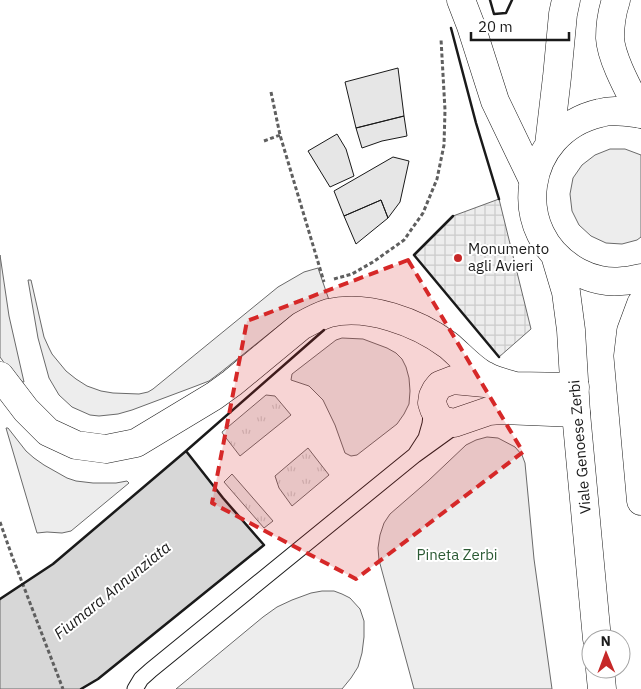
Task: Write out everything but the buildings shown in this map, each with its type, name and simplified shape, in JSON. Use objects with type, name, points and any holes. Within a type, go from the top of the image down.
[{"type":"street","points":[[461,0],[495,101],[533,180]]},
{"type":"street","points":[[549,145],[566,0]]},
{"type":"street","points":[[616,0],[610,39],[613,55],[641,114]]},
{"type":"street","name":"Viale Genoese Zerbi","points":[[641,114],[621,111],[601,112],[582,118],[565,128],[549,145],[539,162],[533,180],[532,198],[534,216],[542,237],[556,256],[569,267],[586,276],[603,280],[621,282],[641,278]]},
{"type":"street","name":"Viale Genoese Zerbi","points":[[556,256],[566,292],[571,330],[575,400],[596,629]]},
{"type":"street","points":[[641,304],[631,331],[628,356],[641,502]]},
{"type":"street","points":[[0,376],[26,410],[48,432],[76,446],[106,449],[136,443],[232,384],[314,318],[345,311],[379,314],[410,323],[448,345],[484,376],[515,386],[575,400]]},
{"type":"street","points":[[515,386],[453,380],[440,385],[433,396],[432,403],[437,415],[442,420],[454,423],[483,413],[575,400]]},
{"type":"lane","points":[[416,455],[426,438],[430,424],[432,403]]},
{"type":"lane","points":[[135,689],[141,679],[151,670],[416,455],[462,421]]},
{"type":"path","points":[[333,280],[352,274],[404,240],[423,213],[437,179],[444,145],[445,110],[441,35]]},
{"type":"path","points":[[271,92],[280,135],[327,290]]},
{"type":"path","points":[[264,142],[280,135]]},
{"type":"path","points":[[0,522],[63,689]]},
{"type":"highlighted area","points":[[408,260],[523,452],[356,579],[212,503],[247,321]]},
{"type":"shaded area","points":[[610,149],[625,149],[641,155],[641,237],[622,244],[606,243],[591,236],[579,225],[572,211],[570,194],[573,178],[582,165],[595,155]]},
{"type":"shaded area","points":[[499,199],[531,329],[499,357],[414,255],[453,216]]},
{"type":"shaded area","points":[[0,255],[9,316],[24,382],[18,382],[0,357]]},
{"type":"shaded area","points":[[318,268],[329,300],[308,307],[291,316],[209,381],[132,410],[99,416],[90,415],[72,407],[59,395],[49,378],[38,338],[28,280],[31,280],[44,337],[52,354],[66,371],[87,386],[101,391],[139,394],[153,389],[278,287],[304,272]]},
{"type":"shaded area","points":[[342,338],[363,339],[396,353],[406,367],[410,391],[409,404],[397,424],[357,455],[351,456],[345,453],[323,400],[309,386],[291,380],[292,374],[336,340]]},
{"type":"shaded area","points":[[6,428],[34,458],[67,478],[93,483],[127,481],[129,483],[71,531],[37,533]]},
{"type":"shaded area","name":"Pineta Zerbi","points":[[487,437],[498,438],[515,447],[522,455],[525,463],[534,559],[552,689],[414,689],[379,560],[380,535],[384,523],[390,514],[466,445]]},
{"type":"shaded area","points":[[334,591],[350,598],[360,609],[364,621],[362,653],[358,667],[342,689],[176,689],[277,607],[311,593]]},
{"type":"green space","points":[[266,395],[275,396],[291,415],[240,456],[222,432]]},
{"type":"green space","points":[[308,448],[329,475],[292,506],[279,488],[275,476]]},
{"type":"green space","points":[[232,474],[273,521],[264,528],[224,482]]},
{"type":"water","name":"Fiumara Annunziata","points":[[186,451],[223,498],[264,545],[98,679],[81,689],[0,689],[0,599],[53,564]]},
{"type":"wall","points":[[490,0],[494,14],[506,13],[512,0]]},
{"type":"wall","points":[[451,28],[476,123],[499,199]]},
{"type":"wall","points":[[453,216],[414,255],[499,357]]},
{"type":"wall","points":[[186,451],[324,330]]},
{"type":"wall","points":[[0,599],[53,564],[186,451],[223,498],[264,545],[98,679],[81,689]]},
{"type":"place","name":"Monumento agli Avieri","points":[[458,258]]}]
